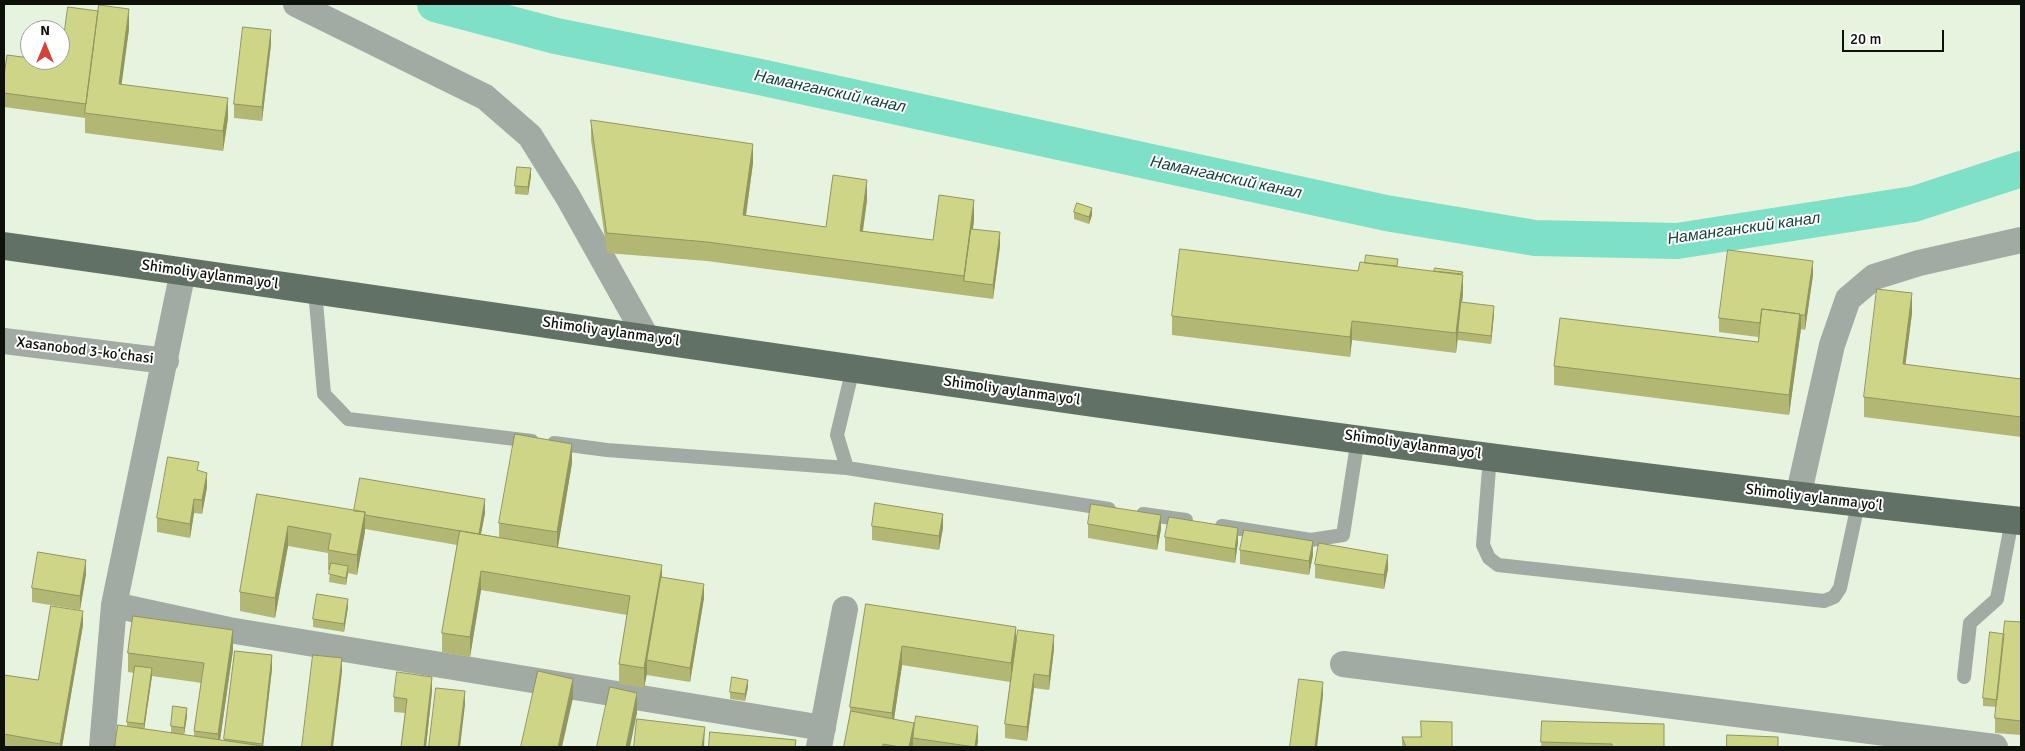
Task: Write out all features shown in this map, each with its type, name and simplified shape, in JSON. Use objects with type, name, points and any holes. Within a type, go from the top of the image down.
[{"type":"main road","name":"Shimoliy aylanma yoʻl","points":[[4,246],[852,368],[1490,456],[1798,497],[2017,520]]},
{"type":"street","points":[[296,4],[484,97],[530,136],[568,197],[646,338]]},
{"type":"street","points":[[1798,497],[1832,345],[1848,299],[1874,277],[1919,263],[2021,240]]},
{"type":"street","points":[[102,747],[114,605],[166,361],[183,271]]},
{"type":"street","name":"Xasanobod 3-koʻchasi","points":[[4,341],[166,361]]},
{"type":"street","points":[[114,605],[228,630],[821,738],[845,609]]},
{"type":"street","points":[[1343,664],[1994,747]]},
{"type":"lane","points":[[315,290],[324,394],[348,419],[607,450],[847,468],[1311,540],[1343,535],[1358,438]]},
{"type":"lane","points":[[847,468],[837,435],[852,368]]},
{"type":"lane","points":[[1490,456],[1483,545],[1489,558],[1498,565],[1824,600],[1834,597],[1840,588],[1858,504]]},
{"type":"lane","points":[[1964,677],[1970,623],[1997,599],[2017,520]]},
{"type":"building","points":[[99,5],[129,9],[119,84],[228,98],[223,131],[85,113]]},
{"type":"building","points":[[68,7],[98,11],[86,104],[4,93],[7,55],[20,57],[20,70],[70,70],[70,20],[66,20]]},
{"type":"building","points":[[243,27],[271,30],[262,107],[234,104]]},
{"type":"building","points":[[591,120],[753,144],[743,215],[826,227],[833,175],[867,180],[860,231],[933,240],[939,195],[974,200],[964,276],[707,242],[607,233]]},
{"type":"building","points":[[517,167],[531,168],[528,187],[515,186]]},
{"type":"building","points":[[1077,203],[1092,208],[1089,217],[1074,212]]},
{"type":"building","points":[[971,229],[1000,232],[993,285],[964,281]]},
{"type":"building","points":[[1180,249],[1358,271],[1360,262],[1463,275],[1456,333],[1352,321],[1350,337],[1172,316]]},
{"type":"building","points":[[1728,250],[1813,261],[1805,315],[1801,315],[1800,319],[1800,314],[1762,309],[1760,323],[1719,318]]},
{"type":"building","points":[[1366,255],[1398,259],[1397,266],[1365,263]]},
{"type":"building","points":[[1435,268],[1463,272],[1462,274],[1434,271]]},
{"type":"building","points":[[1877,289],[1912,293],[1903,364],[2021,379],[2021,417],[1864,397]]},
{"type":"building","points":[[1461,302],[1494,306],[1491,336],[1458,332]]},
{"type":"building","points":[[1762,309],[1800,314],[1789,395],[1554,366],[1560,318],[1758,342]]},
{"type":"building","points":[[515,434],[572,444],[557,532],[499,523]]},
{"type":"building","points":[[168,457],[199,462],[197,470],[207,473],[202,500],[194,499],[190,524],[157,518]]},
{"type":"building","points":[[360,478],[485,499],[479,534],[365,515],[365,512],[354,511]]},
{"type":"building","points":[[257,494],[365,512],[357,555],[328,550],[331,534],[288,526],[275,598],[240,592]]},
{"type":"building","points":[[875,503],[943,514],[939,536],[872,526]]},
{"type":"building","points":[[1091,504],[1161,515],[1157,536],[1088,524]]},
{"type":"building","points":[[1169,517],[1238,528],[1235,549],[1165,537]]},
{"type":"building","points":[[1244,530],[1313,541],[1309,561],[1240,550]]},
{"type":"building","points":[[460,531],[662,565],[644,668],[619,664],[630,596],[481,571],[470,637],[442,633]]},
{"type":"building","points":[[1319,543],[1388,555],[1384,575],[1315,564]]},
{"type":"building","points":[[38,552],[86,560],[80,596],[32,588]]},
{"type":"building","points":[[331,563],[348,566],[346,578],[329,574]]},
{"type":"building","points":[[661,577],[704,584],[690,668],[647,660]]},
{"type":"building","points":[[317,594],[348,599],[344,624],[313,619]]},
{"type":"building","points":[[866,604],[1016,627],[1011,663],[902,646],[892,713],[850,707]]},
{"type":"building","points":[[51,606],[83,611],[60,744],[4,734],[4,675],[38,680]]},
{"type":"building","points":[[133,616],[233,630],[218,734],[194,731],[204,663],[128,653]]},
{"type":"building","points":[[2005,621],[2021,622],[2021,721],[1995,718]]},
{"type":"building","points":[[1018,630],[1054,635],[1049,676],[1034,674],[1027,727],[1005,724]]},
{"type":"building","points":[[1990,632],[2004,634],[1997,700],[1983,698]]},
{"type":"building","points":[[235,651],[272,655],[262,744],[224,739]]},
{"type":"building","points":[[313,655],[342,658],[331,747],[302,747]]},
{"type":"building","points":[[135,666],[152,668],[144,724],[127,722]]},
{"type":"building","points":[[538,671],[573,679],[558,747],[521,747]]},
{"type":"building","points":[[397,672],[432,677],[424,747],[401,747],[407,699],[394,697]]},
{"type":"building","points":[[732,677],[748,680],[745,694],[730,692]]},
{"type":"building","points":[[1299,679],[1323,682],[1315,747],[1290,747]]},
{"type":"building","points":[[610,687],[637,693],[626,747],[597,747]]},
{"type":"building","points":[[436,688],[465,691],[458,747],[429,747]]},
{"type":"building","points":[[173,706],[187,708],[184,728],[171,726]]},
{"type":"building","points":[[851,711],[914,723],[909,747],[883,744],[883,747],[844,747]]},
{"type":"building","points":[[916,716],[978,726],[975,747],[913,738]]},
{"type":"building","points":[[637,719],[705,727],[702,747],[634,747]]},
{"type":"building","points":[[1421,721],[1452,722],[1452,747],[1406,747],[1402,737],[1421,737]]},
{"type":"building","points":[[1542,721],[1664,724],[1664,747],[1612,747],[1612,744],[1541,742]]},
{"type":"building","points":[[118,725],[269,747],[115,747]]},
{"type":"building","points":[[710,732],[796,740],[795,747],[709,747]]},
{"type":"building","points":[[1727,735],[1778,737],[1778,747],[1727,747]]},
{"type":"waterway","name":"Наманганский канал","points":[[435,4],[556,36],[760,77],[1386,213],[1535,238],[1677,241],[1914,204],[2021,169]]}]
